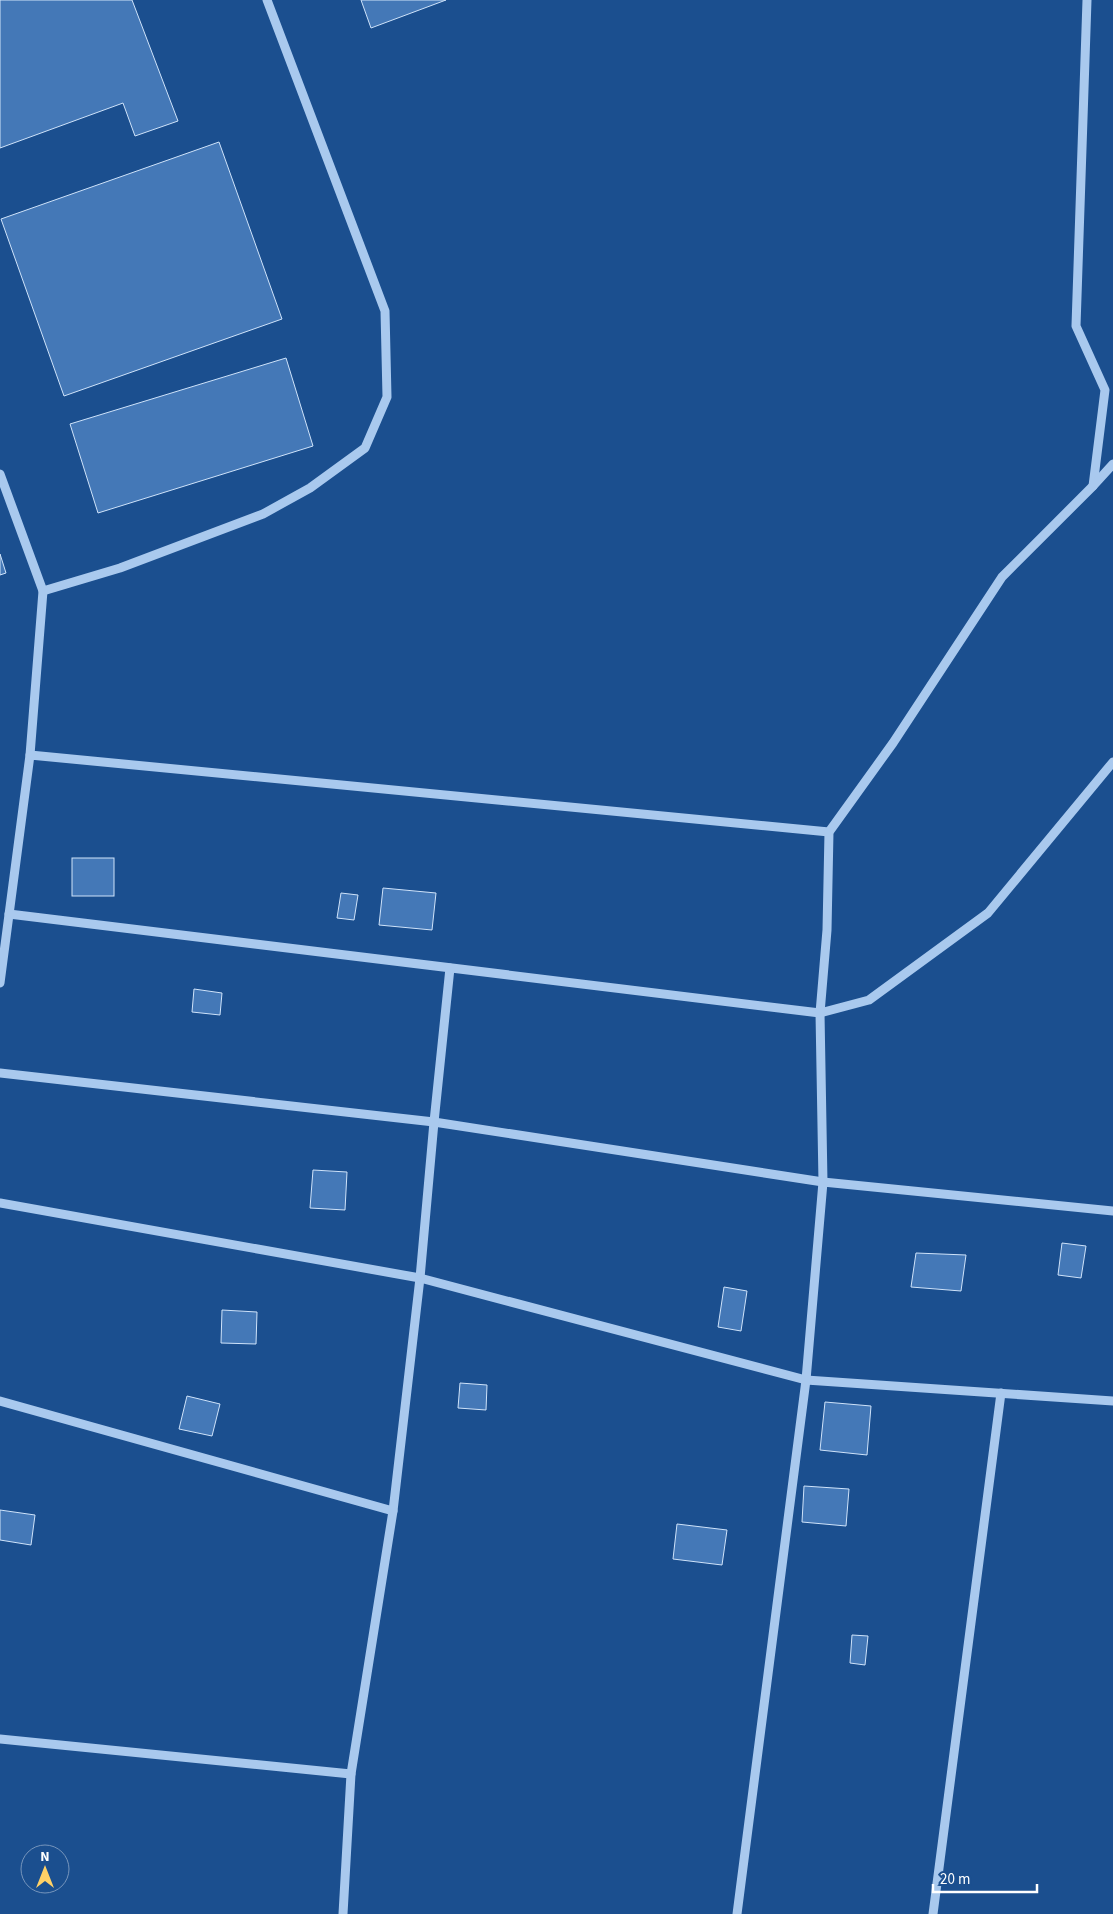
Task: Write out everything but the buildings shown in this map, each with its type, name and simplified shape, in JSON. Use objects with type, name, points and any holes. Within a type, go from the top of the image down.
[{"type":"street","points":[[43,591],[120,568],[263,514],[310,488],[365,448],[386,397],[385,311],[267,0]]},
{"type":"street","points":[[1087,0],[1076,326],[1105,390],[1094,486]]},
{"type":"street","points":[[737,1914],[806,1380],[824,1182],[820,1013],[827,930],[829,832],[893,743],[1002,577],[1094,486],[1113,464]]},
{"type":"street","points":[[0,474],[43,591],[30,755],[0,983]]},
{"type":"street","points":[[30,755],[829,832]]},
{"type":"street","points":[[9,914],[820,1013],[869,1000],[988,913],[1113,762]]},
{"type":"street","points":[[342,1914],[351,1774],[393,1512],[420,1278],[450,968]]},
{"type":"street","points":[[0,1073],[434,1122],[824,1182],[1113,1211]]},
{"type":"street","points":[[0,1203],[420,1278],[806,1380],[1113,1401]]},
{"type":"street","points":[[933,1914],[1001,1393]]},
{"type":"street","points":[[0,1401],[393,1512]]},
{"type":"street","points":[[0,1739],[351,1774]]}]
